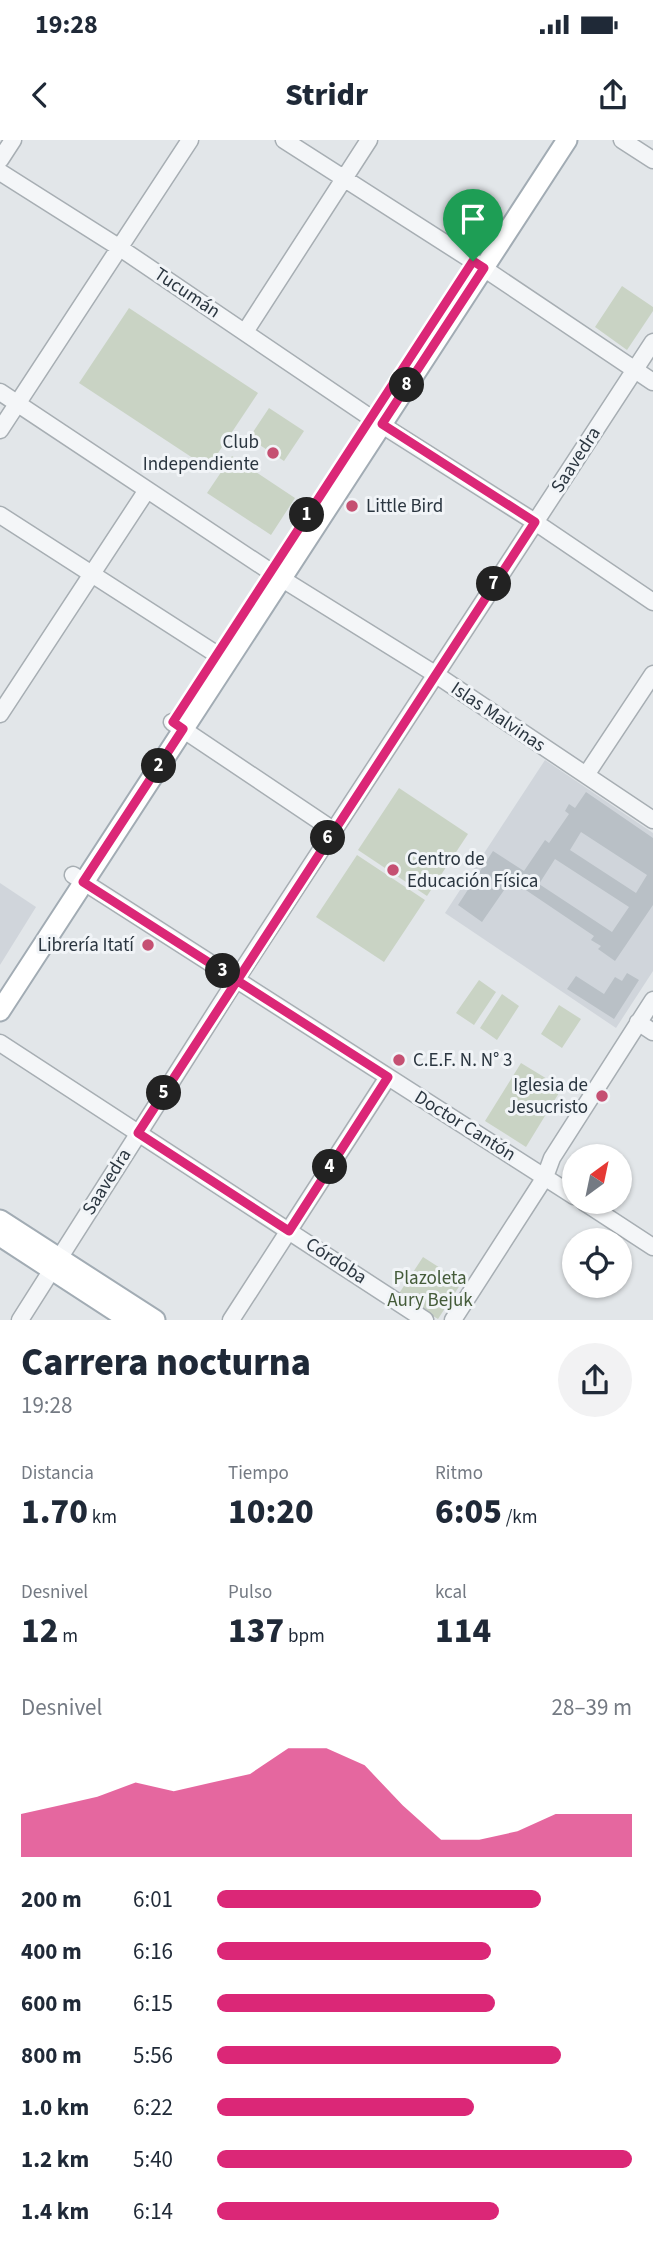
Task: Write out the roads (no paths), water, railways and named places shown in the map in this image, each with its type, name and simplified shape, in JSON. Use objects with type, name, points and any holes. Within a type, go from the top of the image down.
[{"type":"main road","points":[[478,265],[552,140]]},
{"type":"main road","points":[[0,987],[78,878],[478,265],[567,140]]},
{"type":"main road","points":[[0,1011],[78,878]]},
{"type":"main road","points":[[0,1220],[129,1320]]},
{"type":"main road","points":[[0,1236],[55,1263],[155,1320]]},
{"type":"street","points":[[0,160],[13,140]]},
{"type":"street","points":[[0,430],[190,140]]},
{"type":"street","points":[[284,140],[653,382]]},
{"type":"street","points":[[245,332],[369,140]]},
{"type":"street","points":[[622,140],[653,160]]},
{"type":"street","name":"Tucumán","points":[[0,172],[120,248],[376,421],[535,522],[653,602]]},
{"type":"street","name":"Saavedra","points":[[20,1320],[236,980],[653,342]]},
{"type":"street","name":"Islas Malvinas","points":[[0,392],[276,575],[435,674],[653,820]]},
{"type":"street","points":[[0,714],[147,490]]},
{"type":"street","points":[[0,515],[222,658]]},
{"type":"street","points":[[586,775],[653,674]]},
{"type":"street","points":[[178,726],[333,831]]},
{"type":"street","name":"Doctor Cantón","points":[[78,878],[562,1188]]},
{"type":"street","points":[[453,1320],[545,1177],[552,1158],[653,1000]]},
{"type":"street","points":[[638,1022],[653,1032]]},
{"type":"street","name":"Córdoba","points":[[0,1043],[425,1320]]},
{"type":"street","points":[[231,1320],[388,1077]]},
{"type":"street","points":[[602,1214],[653,1247]]},
{"type":"place","name":"Club Independiente","points":[[273,453]]},
{"type":"place","name":"Little Bird","points":[[352,506]]},
{"type":"place","name":"Centro de Educación Física","points":[[393,870]]},
{"type":"place","name":"Librería Itatí","points":[[148,945]]},
{"type":"place","name":"C.E.F. N. N° 3","points":[[399,1060]]},
{"type":"place","name":"Iglesia de Jesucristo","points":[[602,1096]]},
{"type":"park label","name":"Plazoleta Aury Bejuk","points":[[430,1289]]}]
